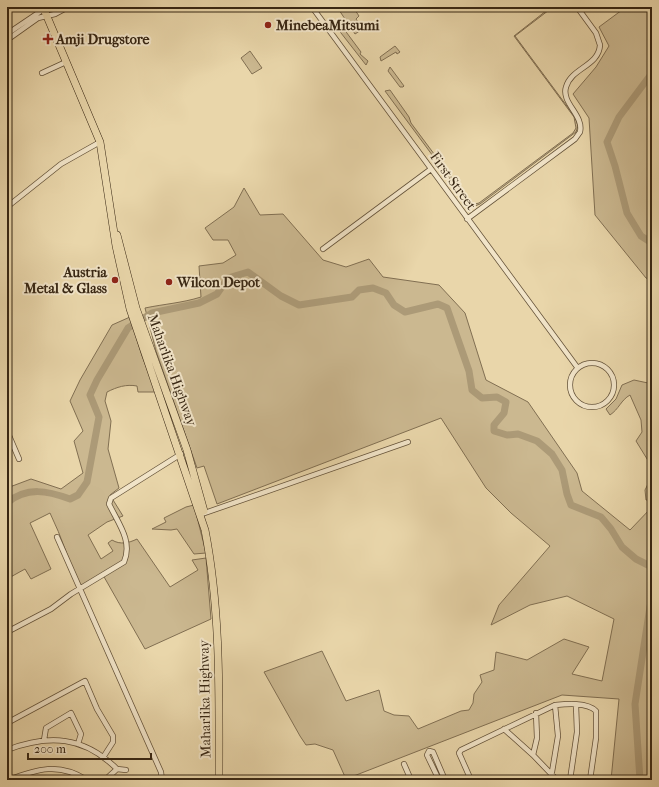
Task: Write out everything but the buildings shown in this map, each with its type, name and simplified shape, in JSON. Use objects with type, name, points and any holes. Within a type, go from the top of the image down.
[{"type":"highway","name":"Maharlika Highway","points":[[45,10],[100,142],[122,281],[144,340],[202,514]]},
{"type":"highway","name":"Maharlika Highway","points":[[144,340],[187,450],[212,563],[217,610],[219,780]]},
{"type":"street","points":[[7,34],[45,10],[58,14],[68,7]]},
{"type":"street","name":"First Street","points":[[312,7],[577,367]]},
{"type":"street","points":[[467,218],[575,139],[580,132],[581,121],[567,97],[566,86],[571,79],[596,57],[600,45],[596,33],[577,7]]},
{"type":"street","points":[[7,40],[35,20],[45,10]]},
{"type":"street","points":[[42,73],[66,62]]},
{"type":"street","points":[[7,207],[61,164],[100,142]]},
{"type":"street","points":[[323,249],[431,169]]},
{"type":"street","points":[[586,362],[595,362],[604,366],[611,372],[614,381],[613,391],[608,400],[600,406],[583,406],[576,402],[571,395],[569,387],[570,376],[577,367],[586,362]]},
{"type":"street","points":[[7,431],[19,459]]},
{"type":"street","points":[[202,514],[408,442]]},
{"type":"street","points":[[7,632],[44,613],[124,562],[127,554],[126,539],[109,504],[111,498],[181,454]]},
{"type":"street","points":[[57,537],[79,590],[155,759],[162,780]]},
{"type":"street","points":[[7,723],[85,681],[97,709],[113,736],[113,742],[104,756]]},
{"type":"street","points":[[471,780],[459,752],[461,750],[555,705],[568,703],[591,708],[596,712],[596,738],[590,780]]},
{"type":"street","points":[[552,772],[558,736],[555,705]]},
{"type":"street","points":[[570,780],[577,732],[576,705]]},
{"type":"street","points":[[44,740],[46,728],[71,713],[82,734],[78,744]]},
{"type":"street","points":[[533,755],[537,738],[536,714]]},
{"type":"street","points":[[504,729],[552,772],[557,780]]},
{"type":"street","points":[[7,750],[29,742],[64,740],[78,744],[104,756],[118,769],[126,770]]},
{"type":"street","points":[[439,780],[428,754],[430,751],[433,752],[445,780]]},
{"type":"street","points":[[404,764],[411,780]]},
{"type":"street","points":[[8,780],[34,770],[53,768],[75,772],[87,780]]},
{"type":"street","points":[[105,780],[118,769]]},
{"type":"shaded area","points":[[337,7],[353,7],[359,16],[356,19],[362,28],[365,26],[366,27],[355,34]]},
{"type":"shaded area","points":[[553,7],[515,36],[575,117],[578,126],[576,132],[480,204],[475,206],[469,205],[453,184],[455,183],[468,201],[475,204],[479,203],[573,133],[576,128],[574,117],[514,36]]},
{"type":"shaded area","points":[[622,7],[652,7],[652,281],[646,278],[595,215],[589,118],[573,94],[596,67],[609,46],[599,27],[622,10]]},
{"type":"shaded area","points":[[338,21],[361,52],[360,54],[368,61],[366,65],[334,24]]},
{"type":"shaded area","points":[[395,46],[400,52],[397,54],[396,52],[381,61],[380,57]]},
{"type":"shaded area","points":[[250,51],[262,68],[252,74],[241,58]]},
{"type":"shaded area","points":[[390,67],[404,86],[403,87],[400,87],[388,71]]},
{"type":"shaded area","points":[[390,90],[409,117],[411,123],[452,178],[454,182],[453,184],[385,91]]},
{"type":"shaded area","points":[[244,188],[260,215],[283,214],[323,260],[346,267],[369,259],[383,277],[439,285],[465,313],[486,380],[528,402],[577,473],[582,491],[630,530],[652,507],[652,780],[611,780],[619,699],[562,695],[346,779],[333,750],[315,744],[306,745],[264,672],[322,651],[346,701],[379,690],[384,711],[394,715],[409,716],[418,729],[461,711],[469,710],[473,703],[474,694],[482,682],[480,675],[494,670],[496,652],[527,660],[564,639],[589,647],[572,674],[602,681],[614,619],[567,596],[530,605],[491,625],[499,605],[550,546],[511,513],[486,488],[441,418],[217,504],[204,466],[197,468],[156,351],[145,308],[201,297],[199,266],[223,263],[236,255],[228,240],[213,240],[205,228],[234,207]]},
{"type":"shaded area","points":[[130,317],[142,356],[156,392],[138,392],[137,386],[129,385],[118,387],[107,392],[105,401],[111,421],[108,449],[119,488],[110,495],[123,516],[107,522],[88,535],[101,559],[113,551],[108,543],[112,540],[118,543],[124,543],[137,539],[170,587],[198,570],[192,560],[206,558],[211,619],[145,649],[103,575],[81,588],[50,513],[30,523],[51,569],[31,579],[25,569],[7,579],[7,488],[31,479],[61,489],[83,473],[74,441],[83,431],[70,401],[80,380],[112,325]]},
{"type":"shaded area","points":[[634,380],[648,383],[652,381],[652,467],[636,441],[642,432],[641,420],[630,395],[624,399],[616,410],[610,415],[606,409],[616,399],[622,385]]},
{"type":"shaded area","points":[[652,476],[652,500],[646,500],[645,490]]},
{"type":"shaded area","points":[[194,505],[206,553],[194,554],[177,529],[152,529],[166,522],[164,518],[186,507]]},
{"type":"waterway","points":[[652,73],[619,117],[607,142],[627,213],[641,236],[652,243]]},
{"type":"waterway","points":[[7,503],[22,494],[30,492],[46,492],[70,499],[78,495],[87,482],[99,417],[90,395],[97,380],[128,328],[152,313],[199,303],[217,294],[228,278],[248,272],[281,296],[299,305],[352,297],[359,290],[373,288],[386,293],[394,305],[405,312],[438,304],[447,308],[469,371],[472,390],[482,398],[497,397],[506,402],[504,413],[494,425],[494,431],[507,435],[518,434],[537,441],[552,454],[562,470],[571,505],[601,517],[611,529],[622,547],[636,559],[652,567]]},
{"type":"waterway","points":[[640,780],[635,704],[652,594]]},
{"type":"place","name":"MinebeaMitsumi","points":[[268,25]]},
{"type":"place","name":"Amji Drugstore","points":[[48,39]]},
{"type":"place","name":"Austria Metal & Glass","points":[[115,280]]},
{"type":"place","name":"Wilcon Depot","points":[[169,282]]}]
